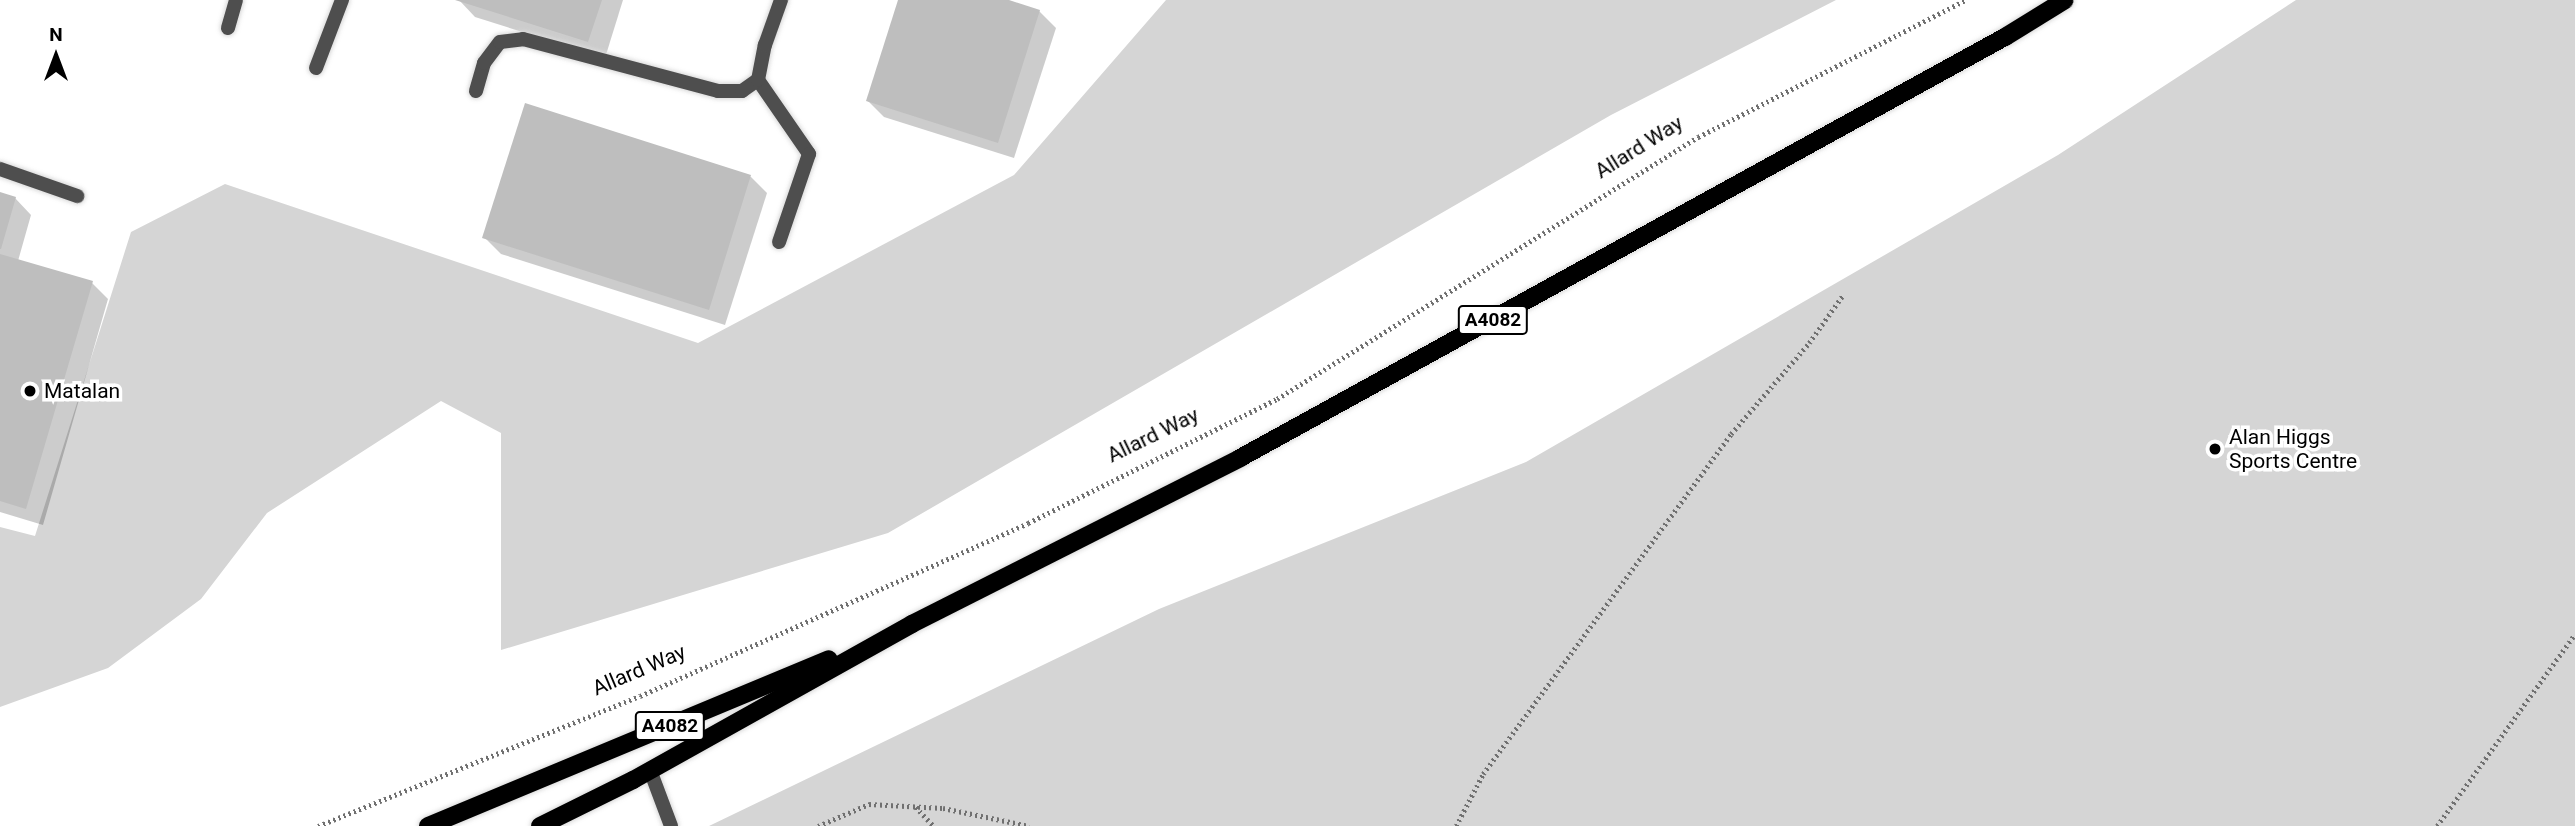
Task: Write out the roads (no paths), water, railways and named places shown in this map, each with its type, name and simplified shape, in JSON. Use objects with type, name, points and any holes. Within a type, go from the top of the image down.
[{"type":"main road","name":"A4082","points":[[540,826],[650,770],[912,624],[1240,458],[1993,44],[2065,0]]},
{"type":"main road","name":"A4082","points":[[428,826],[912,624]]},
{"type":"street","points":[[229,28],[236,0]]},
{"type":"street","points":[[316,68],[342,0]]},
{"type":"street","points":[[476,91],[484,63],[500,42],[523,39],[718,91],[742,91],[758,80],[765,46],[781,0]]},
{"type":"street","points":[[758,80],[808,153],[779,242]]},
{"type":"street","points":[[0,169],[78,196]]},
{"type":"street","points":[[650,770],[671,826]]},
{"type":"place","name":"Matalan","points":[[30,391]]},
{"type":"place","name":"Alan Higgs Sports Centre","points":[[2215,449]]}]
